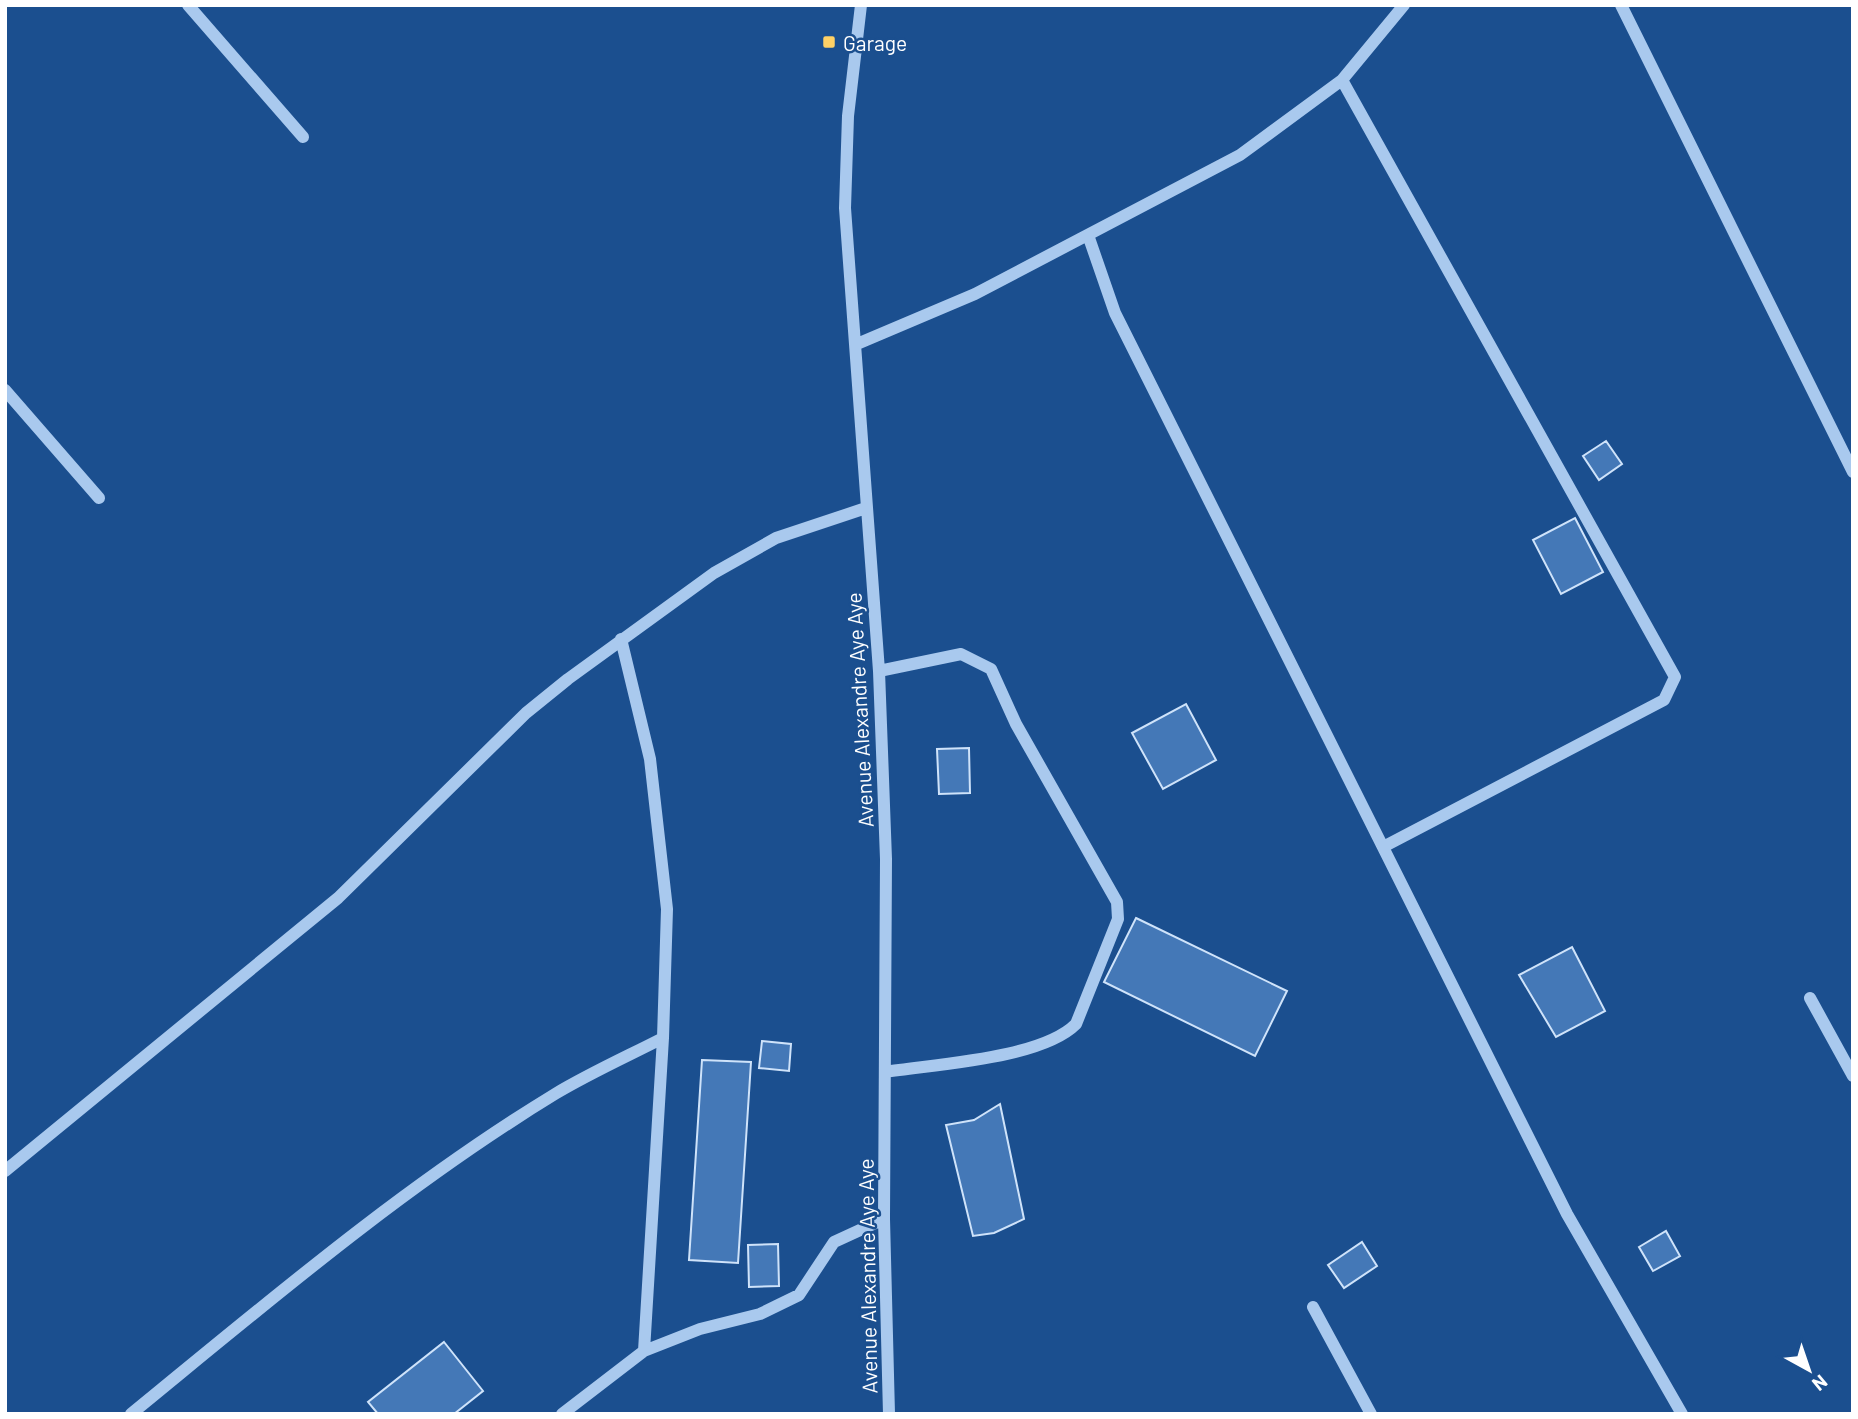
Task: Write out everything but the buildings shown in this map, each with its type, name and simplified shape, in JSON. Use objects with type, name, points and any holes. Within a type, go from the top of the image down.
[{"type":"street","points":[[188,5],[303,137]]},
{"type":"street","name":"Avenue Alexandre Aye Aye","points":[[861,5],[848,116],[845,208],[879,671],[886,859],[884,1219],[889,1414]]},
{"type":"street","points":[[857,344],[975,294],[1240,155],[1342,80],[1404,5]]},
{"type":"street","points":[[1621,5],[1853,472]]},
{"type":"street","points":[[1342,80],[1675,677],[1664,700],[1383,847]]},
{"type":"street","points":[[1088,235],[1115,313],[1567,1214],[1682,1414]]},
{"type":"street","points":[[5,390],[99,498]]},
{"type":"street","points":[[5,1171],[338,898],[526,713],[621,639],[714,573],[776,538],[866,508]]},
{"type":"street","points":[[621,639],[650,759],[667,909],[663,1038],[644,1351]]},
{"type":"street","points":[[879,671],[961,654],[991,669],[1016,723],[1117,902],[1118,919],[1076,1024],[1063,1036],[1029,1049],[885,1072]]},
{"type":"street","points":[[1810,998],[1853,1076]]},
{"type":"street","points":[[131,1414],[288,1285],[447,1166],[556,1094],[663,1038]]},
{"type":"street","points":[[562,1414],[644,1351],[700,1329],[760,1314],[799,1295],[813,1278],[834,1242],[884,1219]]},
{"type":"street","points":[[1313,1307],[1371,1414]]},
{"type":"place","name":"Garage","points":[[829,42]]}]
